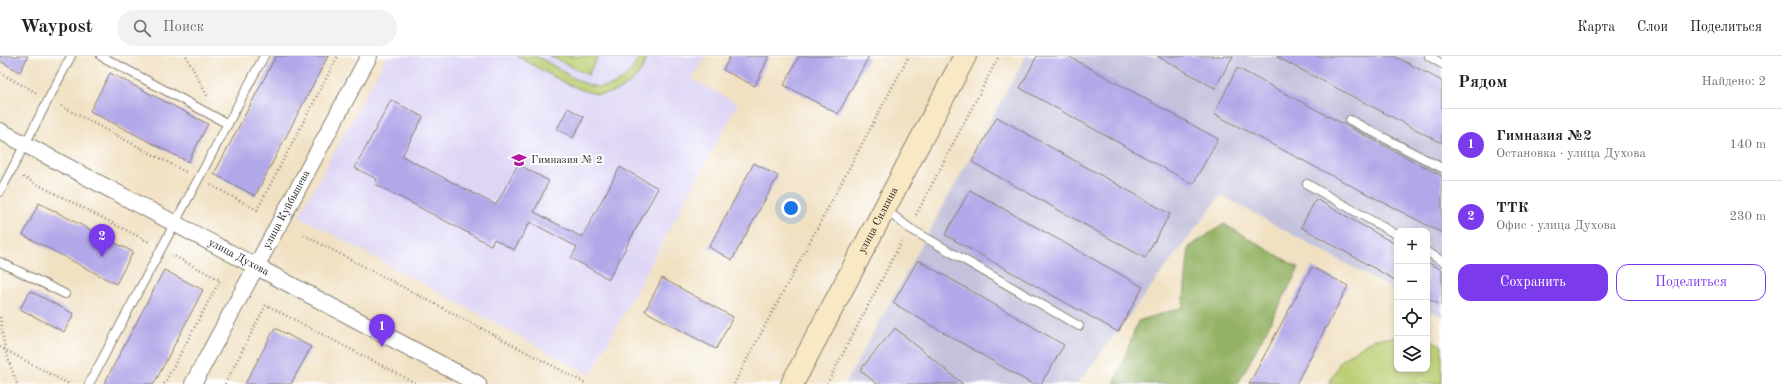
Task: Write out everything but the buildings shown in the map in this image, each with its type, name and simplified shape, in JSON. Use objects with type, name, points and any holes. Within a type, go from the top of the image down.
[{"type":"main road","name":"улица Силкина","points":[[792,384],[965,56]]},
{"type":"street","name":"улица Куйбышева","points":[[193,384],[369,56]]},
{"type":"street","name":"улица Духова","points":[[0,131],[478,384]]},
{"type":"lane","points":[[0,192],[71,56]]},
{"type":"lane","points":[[101,56],[224,122]]},
{"type":"lane","points":[[90,384],[199,178],[224,122],[264,56]]},
{"type":"lane","points":[[1429,56],[1442,64]]},
{"type":"lane","points":[[1350,120],[1442,168]]},
{"type":"lane","points":[[1307,184],[1394,233]]},
{"type":"lane","points":[[883,209],[909,228],[1079,326]]},
{"type":"lane","points":[[1430,254],[1442,261]]},
{"type":"lane","points":[[0,262],[65,294]]},
{"type":"path","points":[[186,56],[224,122]]},
{"type":"path","points":[[0,73],[257,210],[338,56]]},
{"type":"path","points":[[734,384],[908,56]]},
{"type":"path","points":[[11,171],[220,280],[164,384]]},
{"type":"path","points":[[304,235],[586,384]]},
{"type":"path","points":[[225,384],[266,305],[417,384]]},
{"type":"path","points":[[0,317],[5,350],[17,384]]},
{"type":"path","points":[[0,348],[69,384]]},
{"type":"shaded area","name":"Гимназия № 2","points":[[387,56],[705,56],[692,79],[738,104],[590,375],[299,216]]},
{"type":"shaded area","points":[[1026,56],[1442,56],[1442,317],[1430,311],[1430,228],[1394,228],[1394,290],[1221,195],[1077,384],[845,384]]},
{"type":"green space","points":[[517,56],[535,56],[578,80],[589,85],[601,87],[612,85],[623,79],[634,66],[638,56],[647,56],[642,70],[636,78],[615,92],[598,94],[579,89],[568,84]]},
{"type":"green space","points":[[550,56],[598,56],[588,75]]},
{"type":"green space","points":[[1224,224],[1299,268],[1238,384],[1113,384],[1115,383],[1138,321],[1183,307],[1189,247]]},
{"type":"green space","points":[[1394,337],[1394,372],[1430,372],[1430,339],[1442,346],[1442,384],[1329,384],[1341,360],[1373,339]]},
{"type":"place","name":"Гимназия № 2","points":[[519,160]]},
{"type":"place","name":"ТТК","points":[[102,257]]},
{"type":"place","name":"Гимназия №2","points":[[382,347]]}]
